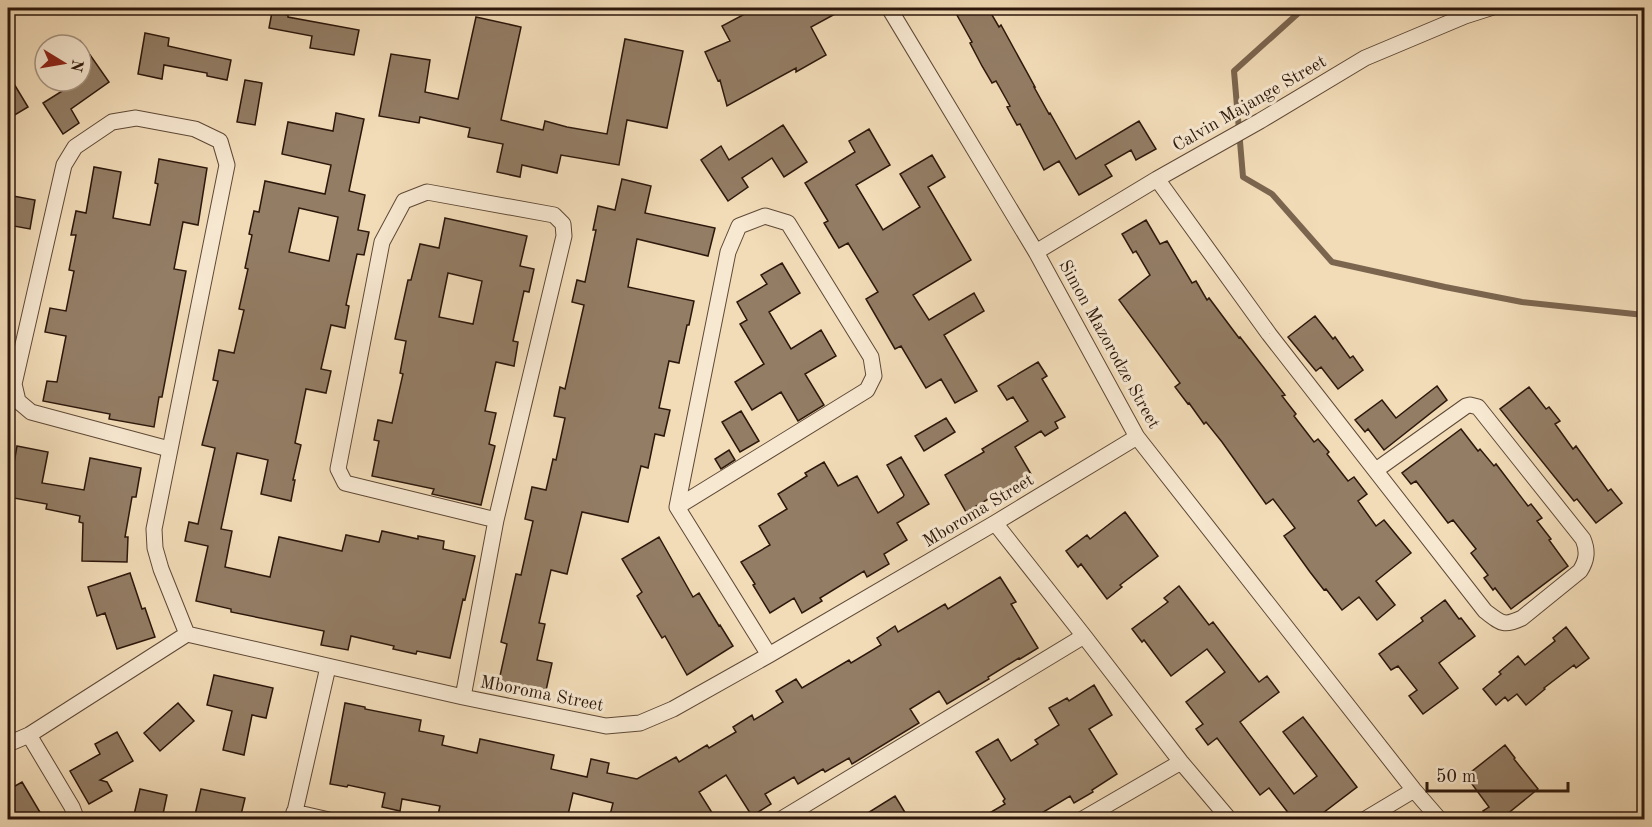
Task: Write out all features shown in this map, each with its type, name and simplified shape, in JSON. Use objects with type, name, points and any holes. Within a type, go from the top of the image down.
[{"type":"street","name":"Simon Mazorodze Street","points":[[889,8],[1036,252],[1137,437],[1414,790],[1440,819]]},
{"type":"street","name":"Calvin Majange Street","points":[[1036,252],[1365,58],[1465,16],[1490,8]]},
{"type":"street","points":[[8,744],[29,735],[187,634],[161,569],[155,548],[154,529],[227,165],[220,141],[195,129],[136,118],[112,122],[75,147],[64,165],[14,384],[18,401],[31,412],[169,449]]},
{"type":"street","points":[[1157,179],[1269,334],[1485,611],[1502,623],[1511,623],[1522,618],[1580,571],[1584,565],[1586,548],[1583,539],[1478,407],[1466,406],[1376,471]]},
{"type":"street","points":[[463,697],[496,520],[564,236],[563,224],[554,215],[427,192],[405,201],[382,242],[338,469],[345,483],[496,520]]},
{"type":"street","points":[[677,507],[867,390],[874,376],[871,357],[788,223],[765,216],[739,226],[728,252],[677,507],[770,655]]},
{"type":"street","name":"Mboroma Street","points":[[187,634],[463,697],[606,726],[640,723],[673,709],[770,655],[995,524],[1137,437]]},
{"type":"street","points":[[995,524],[1180,762],[1230,819]]},
{"type":"street","points":[[780,819],[1084,636]]},
{"type":"street","points":[[328,667],[293,816],[329,819]]},
{"type":"street","points":[[29,735],[77,819]]},
{"type":"street","points":[[1081,819],[1180,762]]},
{"type":"street","points":[[1364,819],[1414,790]]},
{"type":"building","points":[[756,8],[846,8],[811,27],[826,55],[796,72],[796,68],[727,106],[720,80],[718,81],[705,52],[730,41],[722,26]]},
{"type":"building","points":[[953,8],[988,8],[999,27],[1001,25],[1076,159],[1139,121],[1156,149],[1136,160],[1131,150],[1105,165],[1112,176],[1079,195],[1059,161],[1044,170],[1020,124],[1017,125],[1007,107],[1010,106],[996,81],[992,83],[982,66]]},
{"type":"building","points":[[272,12],[359,30],[354,55],[310,48],[312,36],[269,28]]},
{"type":"building","points":[[476,17],[521,27],[501,120],[543,130],[545,121],[607,134],[625,39],[683,51],[667,128],[627,120],[619,165],[561,155],[557,173],[522,165],[520,177],[497,172],[503,144],[468,137],[470,128],[420,117],[419,123],[379,116],[391,54],[430,60],[425,92],[458,99]]},
{"type":"building","points":[[145,33],[169,38],[168,46],[231,60],[227,80],[207,76],[207,73],[164,65],[162,79],[138,74]]},
{"type":"building","points":[[93,59],[109,82],[71,109],[79,123],[63,134],[43,103],[59,93],[93,93]]},
{"type":"building","points":[[8,74],[28,107],[8,119]]},
{"type":"building","points":[[245,80],[262,83],[255,125],[237,122]]},
{"type":"building","points":[[336,113],[364,119],[349,191],[365,195],[358,230],[369,232],[364,255],[357,254],[346,305],[349,306],[345,328],[331,325],[321,369],[331,371],[326,393],[306,389],[295,443],[301,445],[291,501],[261,494],[268,460],[237,453],[221,529],[232,531],[225,567],[270,577],[279,537],[342,551],[346,535],[379,542],[382,531],[418,539],[418,536],[444,541],[443,549],[475,556],[450,658],[393,649],[394,646],[351,636],[348,650],[321,645],[324,631],[231,612],[231,609],[196,601],[208,546],[185,541],[189,522],[198,524],[215,448],[202,445],[218,381],[213,380],[219,350],[234,353],[244,310],[239,309],[248,269],[245,268],[254,211],[259,212],[265,181],[325,194],[331,165],[282,154],[288,122],[333,131]],"holes":[[[299,208],[338,217],[329,261],[289,252]]]},
{"type":"building","points":[[783,125],[807,162],[784,177],[772,158],[742,178],[748,187],[728,201],[701,160],[721,146],[729,160]]},
{"type":"building","points":[[869,129],[890,165],[856,185],[883,230],[920,207],[900,174],[932,155],[945,177],[928,187],[971,260],[913,295],[929,320],[974,293],[984,311],[944,335],[977,391],[955,403],[941,379],[926,388],[901,346],[895,349],[866,299],[878,292],[848,243],[839,248],[824,223],[828,221],[805,183],[855,152],[849,141]]},
{"type":"building","points":[[159,159],[207,168],[198,225],[183,222],[174,269],[186,271],[162,397],[159,397],[154,427],[109,419],[110,414],[43,401],[47,381],[57,382],[66,336],[45,332],[50,308],[66,311],[74,271],[69,270],[76,235],[71,235],[76,211],[86,213],[94,167],[121,172],[113,218],[150,225],[158,184],[155,183]]},
{"type":"building","points":[[622,179],[651,186],[645,213],[715,228],[708,256],[637,239],[628,287],[694,301],[679,363],[669,361],[659,408],[670,410],[664,436],[655,434],[648,468],[641,466],[628,522],[582,512],[567,574],[551,570],[539,623],[545,624],[537,660],[552,663],[545,695],[498,685],[507,644],[501,642],[516,574],[521,575],[533,521],[525,519],[532,487],[546,490],[553,459],[556,460],[565,418],[554,416],[560,387],[565,389],[584,305],[572,302],[577,280],[585,282],[596,230],[593,230],[598,206],[615,210]]},
{"type":"building","points":[[13,196],[35,200],[30,229],[8,225]]},
{"type":"building","points":[[445,218],[527,236],[520,266],[534,269],[529,292],[524,291],[513,341],[518,342],[514,366],[496,362],[485,411],[496,413],[489,444],[495,446],[481,505],[432,494],[434,489],[372,476],[379,441],[374,440],[378,420],[392,423],[403,374],[400,373],[406,341],[395,339],[408,280],[411,280],[420,244],[439,248]],"holes":[[[448,273],[482,281],[473,324],[439,317]]]},
{"type":"building","points":[[1146,220],[1160,244],[1167,241],[1192,283],[1196,281],[1207,300],[1209,298],[1285,395],[1282,396],[1296,414],[1294,416],[1314,442],[1318,439],[1348,481],[1354,477],[1367,494],[1358,501],[1376,526],[1384,520],[1411,553],[1376,581],[1395,605],[1377,620],[1359,597],[1342,610],[1326,589],[1324,590],[1284,536],[1295,528],[1273,499],[1266,504],[1222,442],[1188,404],[1175,387],[1180,383],[1119,300],[1150,275],[1136,251],[1133,253],[1122,234]]},
{"type":"building","points":[[782,263],[800,293],[769,312],[791,349],[821,330],[836,356],[805,374],[824,405],[798,421],[781,392],[752,410],[735,382],[764,364],[740,324],[747,320],[737,302],[767,284],[761,275]]},
{"type":"building","points":[[1315,316],[1333,339],[1335,337],[1350,358],[1353,356],[1363,370],[1338,389],[1321,367],[1316,371],[1288,337]]},
{"type":"building","points":[[1038,362],[1047,376],[1042,379],[1065,417],[1055,422],[1058,428],[1045,436],[1041,431],[1015,447],[1031,474],[966,512],[945,475],[984,452],[982,449],[1028,421],[1013,397],[1007,400],[998,386]]},
{"type":"building","points":[[1437,386],[1447,400],[1384,450],[1368,429],[1365,432],[1355,420],[1382,400],[1396,418]]},
{"type":"building","points":[[1529,387],[1546,409],[1549,407],[1560,421],[1555,424],[1573,449],[1576,446],[1608,491],[1611,489],[1622,503],[1596,523],[1577,499],[1574,501],[1500,409]]},
{"type":"building","points":[[741,411],[759,441],[740,452],[722,422]]},
{"type":"building","points":[[946,418],[955,432],[924,451],[915,436]]},
{"type":"building","points":[[1461,429],[1478,451],[1480,449],[1494,466],[1496,464],[1528,506],[1531,504],[1542,518],[1537,521],[1568,566],[1511,609],[1484,578],[1488,575],[1471,553],[1476,549],[1453,520],[1448,523],[1416,481],[1411,484],[1402,473]]},
{"type":"building","points":[[17,446],[48,452],[42,483],[84,490],[90,458],[141,468],[136,497],[132,497],[125,537],[128,537],[127,562],[82,561],[83,523],[79,522],[80,516],[46,509],[47,504],[8,497]]},
{"type":"building","points":[[729,450],[735,460],[721,469],[715,459]]},
{"type":"building","points":[[901,457],[929,504],[897,523],[907,540],[884,554],[889,564],[867,577],[864,571],[820,598],[822,601],[802,613],[794,598],[770,613],[741,562],[770,545],[759,526],[787,509],[778,494],[807,476],[805,473],[824,462],[838,486],[857,476],[878,513],[904,495],[887,465]]},
{"type":"building","points":[[1125,512],[1158,556],[1120,585],[1122,587],[1107,599],[1081,564],[1078,567],[1066,551],[1087,535],[1090,539]]},
{"type":"building","points":[[659,537],[693,597],[699,593],[733,646],[687,675],[665,636],[662,638],[637,596],[642,592],[622,559]]},
{"type":"building","points":[[130,573],[142,609],[145,608],[155,637],[117,649],[105,613],[97,616],[88,587]]},
{"type":"building","points":[[1000,577],[1016,602],[1011,604],[1038,648],[947,704],[939,691],[910,709],[919,723],[852,764],[849,758],[825,772],[823,769],[798,784],[794,777],[765,794],[771,804],[752,816],[726,775],[699,792],[716,819],[609,819],[613,803],[573,793],[567,819],[437,819],[440,806],[402,799],[400,811],[382,807],[385,793],[348,785],[347,787],[330,784],[345,703],[421,720],[419,731],[444,736],[442,745],[477,753],[480,739],[554,755],[551,769],[587,777],[591,759],[609,763],[607,773],[637,779],[676,757],[679,762],[707,745],[709,748],[736,732],[733,727],[752,715],[754,720],[783,702],[776,691],[796,679],[802,688],[849,660],[851,663],[881,645],[877,638],[895,626],[898,632],[945,604],[948,609]]},
{"type":"building","points":[[1179,586],[1209,625],[1213,622],[1259,682],[1267,676],[1279,692],[1240,722],[1294,794],[1317,776],[1283,732],[1303,717],[1357,787],[1315,819],[1293,819],[1269,788],[1260,795],[1217,738],[1208,745],[1196,729],[1203,724],[1186,702],[1225,672],[1207,649],[1171,676],[1144,640],[1142,642],[1132,629],[1168,602],[1164,598]]},
{"type":"building","points":[[1445,600],[1475,636],[1439,663],[1458,688],[1423,714],[1409,696],[1417,690],[1398,666],[1391,670],[1379,654],[1423,621],[1421,618]]},
{"type":"building","points":[[1566,627],[1589,658],[1576,668],[1574,665],[1526,705],[1517,694],[1508,701],[1505,697],[1496,705],[1483,689],[1518,656],[1525,665],[1555,641],[1553,638]]},
{"type":"building","points":[[214,675],[273,688],[266,718],[252,715],[244,755],[223,750],[232,711],[207,705]]},
{"type":"building","points":[[1094,685],[1112,715],[1089,729],[1117,774],[1074,803],[1070,796],[1040,814],[1043,819],[979,819],[1005,804],[1003,801],[1005,799],[976,752],[998,739],[1011,761],[1038,744],[1035,740],[1059,725],[1049,708],[1067,698],[1069,701]]},
{"type":"building","points":[[178,703],[194,721],[160,751],[144,733]]},
{"type":"building","points":[[117,732],[133,761],[100,780],[107,782],[112,791],[89,804],[70,771],[100,754],[95,744]]},
{"type":"building","points":[[1505,745],[1538,789],[1501,819],[1490,819],[1483,811],[1489,807],[1466,776]]},
{"type":"building","points":[[22,782],[44,819],[8,819],[8,790]]},
{"type":"building","points":[[140,789],[167,795],[162,819],[133,819]]},
{"type":"building","points":[[201,789],[245,798],[240,819],[194,819]]},
{"type":"building","points":[[895,796],[909,819],[858,819]]},
{"type":"waterway","points":[[1304,8],[1234,71],[1243,177],[1272,194],[1332,262],[1522,302],[1644,315]]}]
